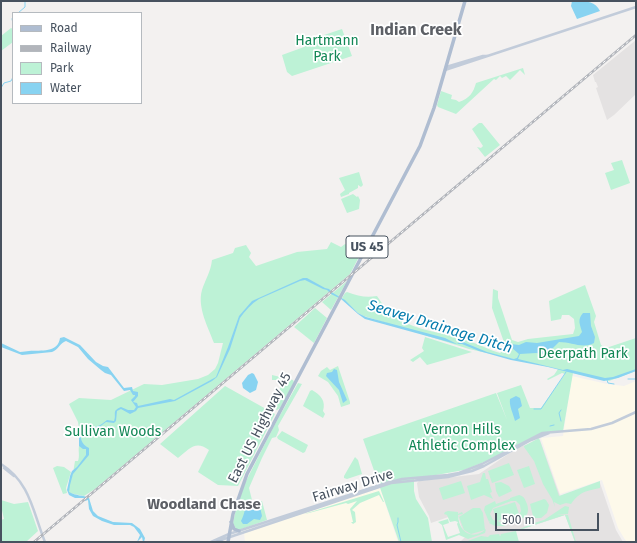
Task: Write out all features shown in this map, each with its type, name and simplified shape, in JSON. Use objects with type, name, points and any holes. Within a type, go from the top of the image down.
[{"type":"main road","name":"US 45","points":[[446,69],[465,1]]},
{"type":"main road","points":[[446,69],[636,7]]},
{"type":"main road","name":"East US Highway 45","points":[[228,542],[231,522],[240,491],[247,474],[420,145],[434,108],[446,69]]},
{"type":"main road","name":"Fairway Drive","points":[[229,535],[386,483],[402,479],[448,475],[464,471],[482,464],[542,433],[580,431],[597,428],[636,412]]},
{"type":"main road","name":"Fairway Drive","points":[[229,535],[391,483],[448,477],[472,471],[492,462],[531,440],[550,432]]},
{"type":"main road","points":[[1,465],[14,473],[28,495],[44,542]]},
{"type":"main road","points":[[231,522],[235,530],[239,531]]},
{"type":"main road","points":[[211,542],[229,535]]},
{"type":"main road","points":[[216,542],[229,535]]},
{"type":"main road","points":[[216,542],[222,542]]},
{"type":"shaded area","points":[[636,40],[636,94],[607,120],[596,88],[598,87],[593,75]]},
{"type":"shaded area","points":[[572,376],[607,384],[624,386],[636,381],[636,542],[627,542],[618,528],[602,480],[560,494],[541,438],[563,436]]},
{"type":"shaded area","points":[[540,440],[560,496],[600,483],[616,530],[623,542],[575,542],[565,515],[517,531],[490,538],[488,542],[460,542],[465,537],[457,514],[431,523],[419,497],[417,483],[419,481],[479,474],[517,448]]},
{"type":"shaded area","points":[[380,488],[398,542],[245,542],[244,533]]},
{"type":"green space","points":[[12,28],[12,43],[1,51],[1,36]]},
{"type":"green space","name":"Hartmann Park","points":[[342,29],[352,56],[292,76],[287,72],[282,55],[304,47],[321,36]]},
{"type":"green space","points":[[523,68],[525,75],[520,70],[510,80],[506,76],[502,78],[500,76],[496,80],[494,79],[456,114],[438,107],[437,105],[441,91],[452,95],[451,99],[459,102],[466,99],[470,95],[474,90],[476,83]]},
{"type":"green space","points":[[479,123],[482,123],[500,145],[485,157],[477,147],[481,148],[483,146],[472,129]]},
{"type":"green space","points":[[622,160],[630,183],[611,190],[605,173],[614,170],[611,163]]},
{"type":"green space","points":[[359,172],[363,185],[361,187],[358,185],[358,188],[341,197],[340,194],[345,190],[339,178]]},
{"type":"green space","points":[[353,194],[357,197],[358,196],[360,200],[359,209],[347,213],[341,199]]},
{"type":"green space","name":"Sullivan Woods","points":[[331,242],[341,247],[345,244],[361,253],[350,274],[95,489],[84,496],[69,493],[68,488],[75,461],[78,461],[79,459],[79,446],[82,445],[80,437],[81,430],[79,429],[78,422],[69,404],[79,398],[111,400],[144,384],[162,385],[198,379],[208,375],[215,369],[223,343],[214,343],[204,317],[201,303],[202,290],[212,260],[233,253],[235,248],[246,245],[251,253],[249,257],[256,266],[297,252],[327,249]]},
{"type":"green space","points":[[347,281],[331,310],[322,302]]},
{"type":"green space","points":[[585,285],[596,316],[594,322],[601,345],[606,348],[636,338],[636,371],[609,381],[573,373],[563,431],[547,432],[489,460],[464,470],[414,479],[416,499],[428,518],[432,542],[399,542],[363,439],[496,393],[507,420],[497,393],[521,385],[530,408],[541,408],[565,374],[562,373],[548,380],[547,379],[554,375],[558,369],[469,349],[364,316],[358,313],[342,298],[345,293],[347,292],[366,297],[377,296],[386,308],[408,324],[475,343],[500,353],[506,348],[492,308],[493,289],[498,291],[498,298],[512,340],[518,342],[528,339],[573,334],[575,328],[574,319],[569,315],[562,315],[561,319],[551,321],[549,301]]},
{"type":"green space","points":[[315,308],[327,318],[314,343],[294,327]]},
{"type":"green space","points":[[425,337],[472,352],[427,365],[420,357],[413,362],[410,360],[424,351],[422,348]]},
{"type":"green space","points":[[338,366],[350,402],[350,404],[341,407],[338,396],[328,382],[318,376],[321,371],[327,367],[330,370]]},
{"type":"green space","points":[[272,375],[293,380],[294,382],[280,408],[277,410],[274,408],[281,384],[279,380],[272,380]]},
{"type":"green space","points":[[298,383],[302,384],[278,426],[279,430],[276,437],[272,438],[249,488],[253,504],[262,501],[267,520],[239,530],[236,529],[233,523],[245,483]]},
{"type":"green space","points":[[225,386],[275,414],[238,486],[218,485],[198,472],[209,450],[204,447],[193,447],[178,458],[160,444]]},
{"type":"green space","points":[[312,390],[320,396],[323,401],[323,411],[325,414],[323,418],[303,406],[310,391]]},
{"type":"green space","points":[[282,431],[308,445],[305,452],[303,453],[278,439],[277,437]]},
{"type":"green space","points":[[539,438],[559,496],[600,481],[600,488],[581,494],[571,504],[566,503],[560,505],[554,502],[555,507],[543,484],[534,461],[524,447]]},
{"type":"green space","points":[[355,457],[358,460],[362,474],[347,479],[344,478],[344,476]]},
{"type":"green space","points":[[509,463],[514,475],[492,483],[488,471]]},
{"type":"green space","points":[[57,466],[64,467],[71,472],[66,488],[67,493],[63,494],[53,468]]},
{"type":"green space","points":[[529,466],[535,484],[524,488],[517,470]]},
{"type":"green space","points":[[483,473],[485,473],[486,479],[488,479],[492,492],[490,493],[493,499],[484,495],[471,500],[467,486],[480,482]]},
{"type":"green space","points":[[461,481],[465,493],[443,500],[439,488]]},
{"type":"green space","points":[[501,482],[509,486],[512,491],[499,497],[496,491],[495,483]]},
{"type":"green space","points":[[379,491],[384,502],[379,495],[360,503],[352,510],[355,512],[356,522],[353,524],[351,522],[353,522],[350,509],[357,501],[304,514]]},
{"type":"green space","points":[[519,495],[524,498],[528,509],[526,516],[519,520],[506,523],[505,526],[495,526],[489,523],[491,520],[489,522],[484,510],[485,506],[495,501],[496,504]],"holes":[[[511,501],[516,501],[520,505],[521,511],[519,515],[501,522],[493,520],[490,514],[493,508]]]},
{"type":"green space","points":[[544,499],[549,505],[547,513],[541,518],[535,518],[533,516],[530,504]]},
{"type":"green space","points":[[1,500],[14,504],[28,502],[38,531],[26,542],[1,542],[1,520],[4,519]]},
{"type":"green space","points":[[515,502],[519,514],[497,521],[493,509]]},
{"type":"green space","points":[[565,506],[569,507],[568,514],[556,514],[568,515],[576,542],[565,515],[516,531],[544,520]]},
{"type":"green space","points":[[473,508],[480,508],[483,513],[485,530],[471,534],[464,530],[459,517]]},
{"type":"green space","points":[[448,511],[458,512],[458,514],[462,512],[463,514],[458,515],[464,531],[472,535],[481,533],[486,529],[485,533],[468,539],[459,535],[446,540],[442,525],[438,522],[448,519],[449,523],[443,525],[448,537],[460,533],[457,524],[458,522],[450,522],[447,515],[444,514]]},
{"type":"green space","points":[[516,531],[519,542],[465,542],[481,536],[488,537],[490,535],[499,534],[500,536],[501,534]]},
{"type":"water","points":[[572,1],[592,3],[598,7],[600,11],[577,19],[571,6]]},
{"type":"water","points":[[303,278],[307,278],[329,289],[345,300],[358,313],[366,317],[445,338],[457,344],[365,319],[341,299],[331,294],[327,290],[305,280],[300,281],[259,299],[246,310],[240,318],[230,349],[217,377],[212,381],[175,401],[138,408],[130,414],[121,409],[117,411],[116,421],[114,423],[106,422],[98,428],[84,426],[96,427],[107,420],[114,421],[115,411],[121,407],[128,410],[134,410],[136,407],[131,400],[135,395],[133,395],[130,390],[124,391],[111,375],[105,373],[88,359],[78,347],[66,341],[52,352],[22,355],[1,347],[1,343],[20,352],[48,350],[56,346],[59,343],[60,338],[64,337],[80,345],[96,362],[108,367],[124,388],[132,387],[133,391],[138,392],[138,396],[133,402],[137,403],[138,406],[170,399],[174,400],[216,377],[239,316],[252,301]]},
{"type":"water","points":[[583,313],[590,313],[591,326],[595,337],[594,343],[590,345],[581,345],[559,342],[545,354],[520,354],[518,359],[605,378],[613,377],[636,369],[636,371],[618,378],[604,381],[548,367],[511,360],[479,351],[462,344],[457,344],[463,342],[487,352],[514,359],[517,358],[519,354],[512,348],[511,344],[519,345],[526,342],[537,343],[579,336],[582,332],[580,318]]},
{"type":"water","points":[[334,369],[337,370],[339,382],[347,400],[343,403],[339,390],[326,376],[327,373],[332,372]]},
{"type":"water","points":[[252,373],[258,382],[256,390],[250,393],[243,388],[242,383],[248,375]]},
{"type":"water","points":[[516,396],[520,398],[522,406],[518,409],[520,418],[515,421],[510,399]]},
{"type":"water","points":[[84,426],[81,429],[81,436],[84,445],[89,448],[89,455],[73,474],[69,492],[89,498],[93,511],[98,516],[113,522],[132,523],[140,529],[145,538],[144,542],[142,537],[137,542],[140,535],[134,527],[130,525],[114,525],[102,521],[93,516],[89,509],[88,500],[85,501],[84,498],[75,498],[69,495],[67,490],[72,471],[86,455],[86,449],[79,446],[81,427]]},
{"type":"water","points":[[248,499],[251,506],[260,507],[262,516],[260,520],[254,519],[247,524],[243,524],[241,521]]},
{"type":"waterway","name":"Indian Creek","points":[[19,12],[25,7],[25,1]]},
{"type":"waterway","name":"Indian Creek","points":[[1,88],[4,83],[11,81],[12,79]]},
{"type":"waterway","points":[[534,409],[541,409],[566,372]]},
{"type":"waterway","points":[[628,379],[636,379]]},
{"type":"waterway","points":[[607,380],[608,383],[614,384]]},
{"type":"waterway","points":[[561,410],[559,413],[561,421]]},
{"type":"waterway","points":[[550,426],[554,425]]},
{"type":"waterway","points":[[398,518],[397,525],[401,542]]},
{"type":"railway","points":[[34,542],[636,35]]},
{"type":"district","name":"Indian Creek","points":[[416,31]]},
{"type":"district","name":"Woodland Chase","points":[[204,505]]},
{"type":"water label","name":"Seavey Drainage Ditch","points":[[440,327]]},
{"type":"park label","name":"Deerpath Park","points":[[583,354]]},
{"type":"park label","name":"Vernon Hills Athletic Complex","points":[[462,438]]}]
